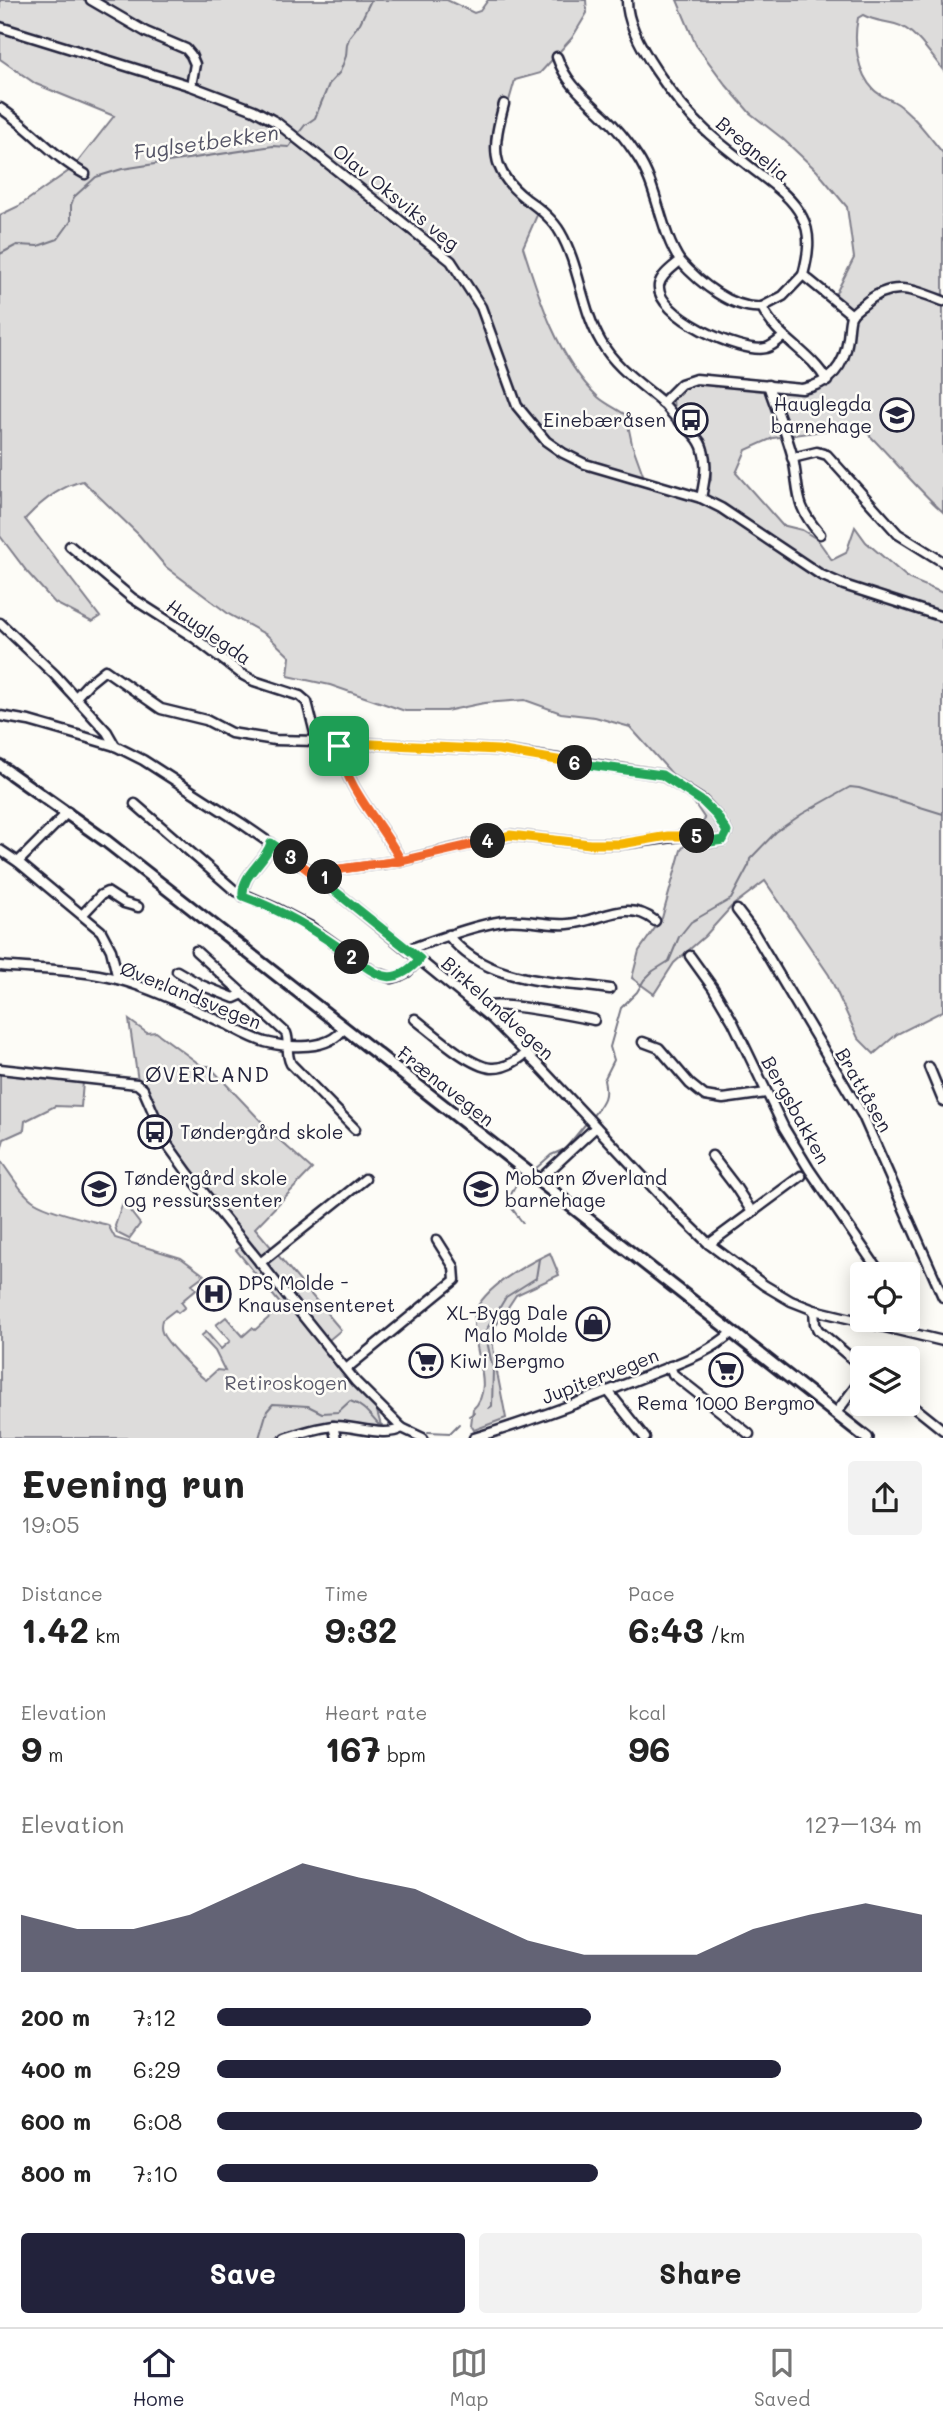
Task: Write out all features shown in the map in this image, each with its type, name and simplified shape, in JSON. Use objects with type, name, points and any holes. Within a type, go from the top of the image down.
[{"type":"main road","name":"Frænavegen","points":[[0,766],[68,812],[867,1438]]},
{"type":"street","points":[[92,0],[146,32],[186,49],[195,64],[191,86]]},
{"type":"street","name":"Bregnelia","points":[[627,0],[632,29],[642,50],[685,108],[705,131],[791,201],[802,216],[808,246],[803,275]]},
{"type":"street","name":"Olav Oksviks veg","points":[[0,27],[191,86],[254,110],[276,122],[451,261],[481,307],[517,406],[545,441],[585,464],[701,498],[721,508],[821,575],[943,617]]},
{"type":"street","points":[[557,57],[566,77],[579,94],[604,116],[639,158],[680,261],[695,278],[733,301],[755,308],[783,296],[803,275],[852,315]]},
{"type":"street","points":[[504,104],[495,138],[495,156],[502,175],[559,229],[568,247],[590,320],[602,345],[633,380],[662,403],[699,441],[704,450],[705,473],[701,498]]},
{"type":"street","points":[[0,108],[26,127],[63,162],[85,174]]},
{"type":"street","points":[[680,261],[663,276],[659,286],[666,305],[678,316],[700,329],[750,348],[764,349],[776,344],[784,336]]},
{"type":"street","points":[[662,403],[681,384],[696,379],[802,388],[827,381],[841,365],[852,315],[881,292],[895,288],[910,289],[943,301]]},
{"type":"street","points":[[762,307],[767,318],[814,361],[827,381]]},
{"type":"street","points":[[768,385],[792,458],[798,499],[806,519],[820,534]]},
{"type":"street","points":[[792,458],[817,452],[827,455],[898,534],[943,562]]},
{"type":"street","name":"Hauglegda","points":[[70,546],[132,598],[196,639],[243,675],[300,696],[307,702],[317,741]]},
{"type":"street","points":[[0,623],[40,659],[76,697],[107,732],[115,746]]},
{"type":"street","points":[[76,697],[102,671],[109,671],[138,695],[161,709],[206,720],[231,733],[275,740],[317,741],[339,746],[351,743],[498,750],[662,775],[703,802],[717,816],[727,832],[723,840],[710,842],[688,835],[621,844],[590,844],[510,835],[401,861],[333,870],[321,880]]},
{"type":"street","name":"Birkelandvegen","points":[[0,716],[29,720],[115,746],[168,775],[271,843],[481,1008],[709,1244],[774,1291],[814,1310],[850,1316]]},
{"type":"street","points":[[339,746],[346,773],[401,861]]},
{"type":"street","points":[[135,804],[243,896],[277,909],[311,927],[374,972],[383,976],[399,976],[420,959]]},
{"type":"street","points":[[18,862],[68,812]]},
{"type":"street","points":[[243,896],[243,884],[268,852],[271,843]]},
{"type":"street","points":[[0,850],[101,931],[111,950],[118,979]]},
{"type":"street","points":[[83,914],[107,892],[124,903],[138,907]]},
{"type":"street","points":[[409,949],[504,920],[568,924],[629,910],[641,912],[656,921]]},
{"type":"street","name":"Brattåsen","points":[[737,910],[753,931],[863,1116],[943,1297]]},
{"type":"street","points":[[448,935],[476,962],[502,974],[610,989]]},
{"type":"street","points":[[196,951],[286,1033],[289,1059],[295,1069],[355,1129]]},
{"type":"street","name":"Bergsbakken","points":[[690,957],[733,1022],[766,1093],[809,1169],[873,1262]]},
{"type":"street","name":"Øverlandsvegen","points":[[0,966],[118,979],[187,1006],[263,1041],[287,1046],[314,1045],[336,1037],[344,1028]]},
{"type":"street","points":[[177,971],[201,985],[234,998],[243,994]]},
{"type":"street","points":[[481,1008],[486,1005],[524,1009],[594,1020]]},
{"type":"street","points":[[415,1019],[476,1063],[491,1068],[505,1066],[527,1053]]},
{"type":"street","points":[[643,1042],[659,1048],[705,1096],[723,1099],[766,1093]]},
{"type":"street","points":[[929,1066],[943,1101]]},
{"type":"street","points":[[0,1069],[137,1084],[143,1089],[167,1144],[260,1263],[379,1408],[402,1428],[423,1438]]},
{"type":"street","points":[[538,1181],[596,1128]]},
{"type":"street","points":[[712,1156],[752,1212]]},
{"type":"street","points":[[709,1244],[801,1176]]},
{"type":"street","points":[[260,1263],[365,1179]]},
{"type":"street","points":[[346,1369],[455,1280],[454,1267],[437,1240]]},
{"type":"street","points":[[814,1310],[818,1330],[850,1357]]},
{"type":"street","name":"Jupitervegen","points":[[474,1438],[528,1421],[670,1366],[718,1345],[732,1332]]},
{"type":"street","name":"Birkelandvegen","points":[[915,1332],[943,1341]]},
{"type":"street","points":[[670,1366],[673,1374],[749,1434]]},
{"type":"street","points":[[608,1391],[645,1438]]},
{"type":"street","points":[[836,1413],[850,1394]]},
{"type":"street","points":[[920,1412],[943,1430]]},
{"type":"street","points":[[285,1438],[333,1426],[353,1426],[388,1432],[396,1432],[402,1428]]},
{"type":"street","points":[[333,1426],[336,1438]]},
{"type":"green space","points":[[0,0],[447,0],[474,13],[480,11],[488,0],[586,0],[587,13],[572,38],[540,73],[515,80],[494,153],[519,197],[538,213],[523,247],[543,307],[572,365],[598,397],[626,415],[632,444],[645,480],[699,496],[711,480],[710,460],[705,439],[674,411],[673,398],[677,391],[692,383],[703,382],[812,385],[846,357],[849,318],[835,295],[854,258],[847,207],[817,171],[750,113],[725,84],[696,45],[677,0],[943,0],[943,70],[922,43],[909,31],[895,24],[863,15],[858,18],[856,37],[860,66],[868,83],[911,115],[943,153],[943,512],[857,423],[830,430],[773,438],[746,450],[736,473],[782,525],[802,530],[817,539],[832,560],[846,553],[855,527],[866,542],[909,579],[943,593],[943,1011],[897,1034],[874,1054],[858,1038],[829,975],[765,881],[732,906],[705,936],[674,963],[654,994],[632,978],[639,951],[662,918],[681,850],[705,819],[683,786],[630,727],[595,717],[561,713],[525,700],[484,703],[446,711],[405,711],[330,685],[288,676],[290,657],[267,635],[230,615],[166,567],[139,535],[83,481],[51,496],[25,519],[100,617],[92,622],[55,603],[0,536],[0,215],[19,206],[73,168],[114,116],[36,84],[0,59]]},
{"type":"green space","name":"Retiroskogen","points":[[129,1020],[147,1033],[156,1032],[202,1066],[209,1066],[276,1137],[312,1169],[255,1228],[341,1330],[323,1345],[376,1408],[382,1429],[355,1423],[333,1423],[275,1438],[0,1438],[0,1160],[20,1188],[42,1206],[108,1225],[115,1238],[181,1258],[204,1275],[192,1284],[196,1289],[181,1302],[185,1307],[178,1313],[175,1310],[162,1320],[161,1327],[164,1337],[175,1350],[206,1380],[217,1370],[225,1371],[215,1351],[201,1336],[206,1332],[221,1349],[230,1341],[216,1325],[226,1317],[243,1336],[252,1328],[255,1330],[282,1306],[236,1250],[241,1246],[293,1309],[186,1175],[139,1088]]},
{"type":"green space","points":[[0,1072],[83,1082],[81,1107],[55,1106],[25,1121],[24,1130],[4,1139],[0,1153]]},
{"type":"green space","points":[[123,1202],[140,1224],[129,1239],[117,1233],[115,1226]]},
{"type":"green space","points":[[550,1253],[559,1275],[516,1295],[495,1327],[493,1346],[506,1418],[474,1430],[471,1425],[473,1409],[480,1399],[483,1387],[474,1329],[479,1304],[502,1281]]},
{"type":"waterway","name":"Fuglsetbekken","points":[[298,134],[315,118],[329,84],[340,72],[350,36],[371,0]]},
{"type":"waterway","name":"Fuglsetbekken","points":[[0,254],[17,245],[38,246],[58,239],[71,221],[74,197],[96,177],[122,169],[273,146],[289,147],[295,139]]},
{"type":"waterway","points":[[592,1117],[605,1096],[604,1080],[614,1060],[610,1047],[621,1008],[653,971],[669,961],[679,937],[691,922],[731,899],[750,859],[776,832],[850,787],[943,814]]},
{"type":"waterway","points":[[534,1170],[551,1155],[565,1149],[588,1121]]},
{"type":"waterway","points":[[523,1223],[507,1202],[517,1183],[526,1175]]},
{"type":"waterway","points":[[489,1408],[492,1406],[493,1369],[485,1332],[506,1297],[536,1278],[539,1259]]},
{"type":"waterway","points":[[259,1438],[267,1411],[273,1404],[308,1406],[322,1413],[338,1412],[350,1401],[362,1407],[382,1425]]},
{"type":"waterway","points":[[469,1416],[474,1413]]},
{"type":"waterway","points":[[428,1432],[450,1433],[459,1424]]},
{"type":"place","name":"Hauglegda barnehage","points":[[897,415]]},
{"type":"place","name":"Einebæråsen","points":[[691,420]]},
{"type":"place","name":"Tøndergård skole","points":[[155,1132]]},
{"type":"place","name":"Tøndergård skole og ressurssenter","points":[[99,1189]]},
{"type":"place","name":"Mobarn Øverland barnehage","points":[[481,1189]]},
{"type":"place","name":"DPS Molde - Knausensenteret","points":[[214,1294]]},
{"type":"place","name":"XL-Bygg Dale Malo Molde","points":[[593,1324]]},
{"type":"place","name":"Kiwi Bergmo","points":[[426,1361]]},
{"type":"place","name":"Rema 1000 Bergmo","points":[[726,1370]]},
{"type":"district","name":"ØVERLAND","points":[[208,1075]]},
{"type":"route","points":[[339,746],[346,773],[401,861],[333,870],[321,880],[420,959],[407,972],[392,978],[374,972],[311,927],[277,909],[243,896],[243,884],[268,852],[271,843],[321,880],[333,870],[401,861],[510,835],[590,844],[621,844],[688,835],[710,842],[723,840],[727,832],[717,816],[703,802],[662,775],[498,750],[351,743],[339,746]]}]
